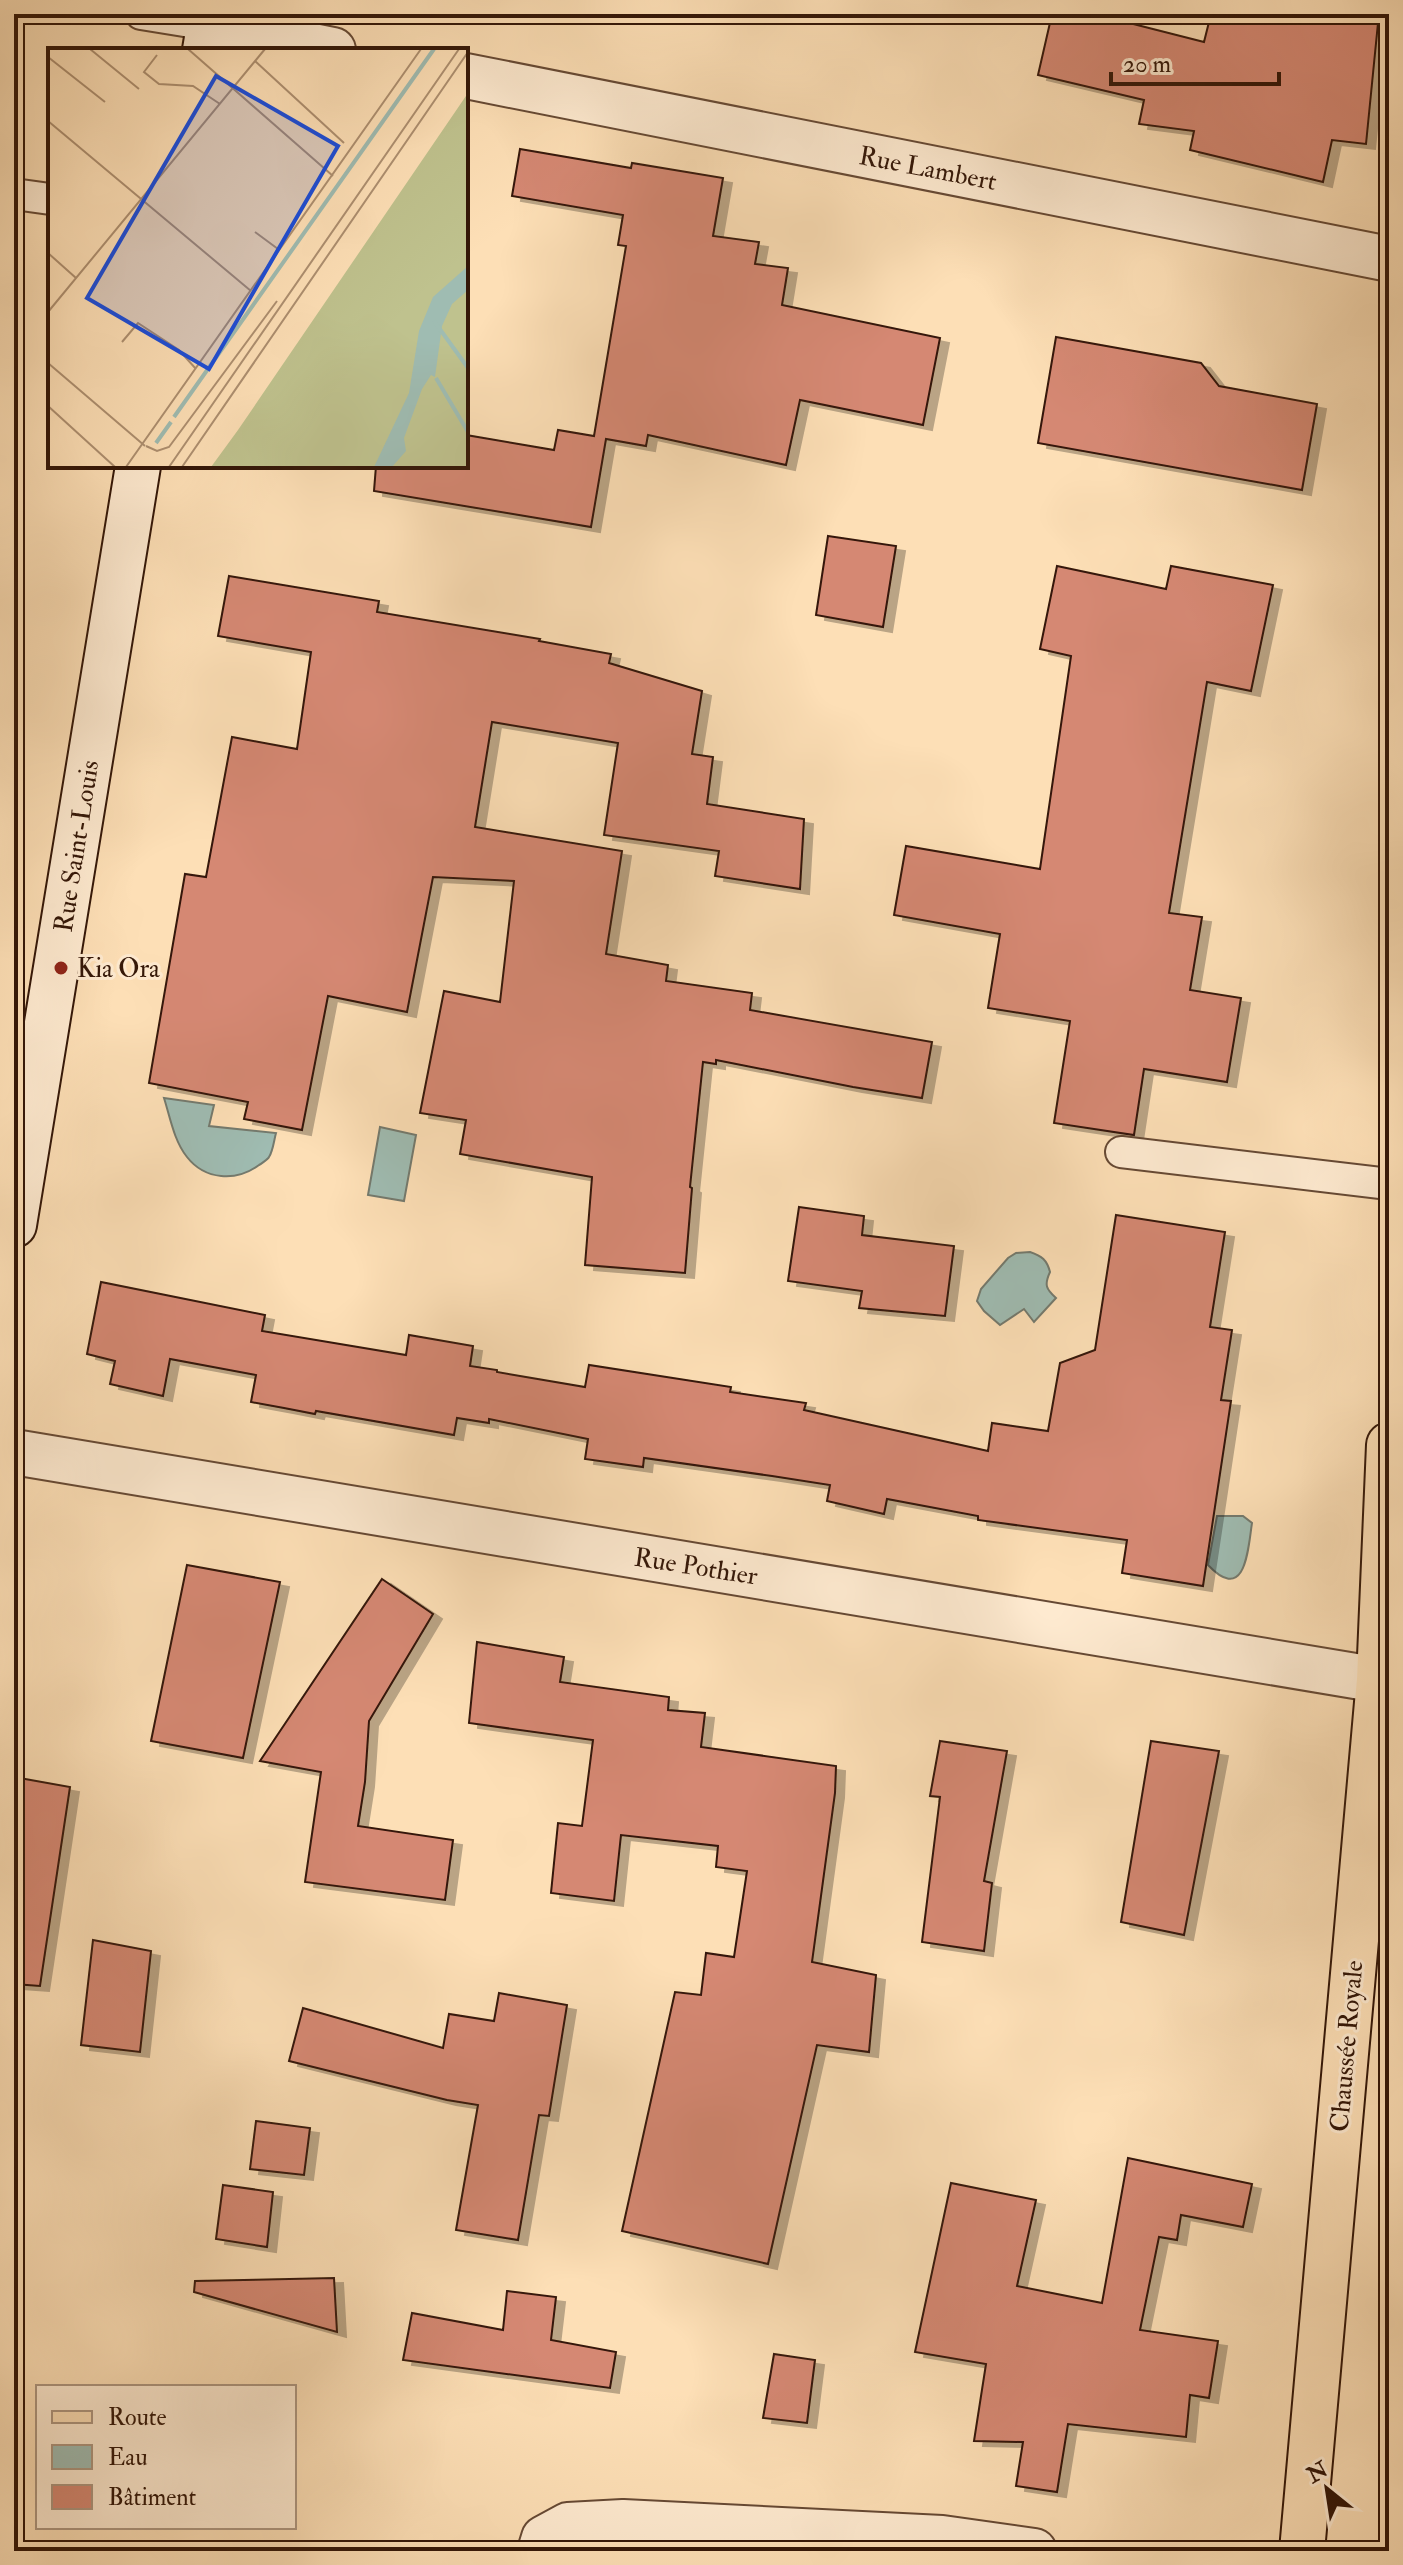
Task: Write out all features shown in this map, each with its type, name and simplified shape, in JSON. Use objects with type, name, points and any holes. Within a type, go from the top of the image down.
[{"type":"main road","name":"Chaussée Royale","points":[[1302,2551],[1379,1680],[1389,1445]]},
{"type":"street","points":[[209,30],[321,48]]},
{"type":"street","name":"Rue Lambert","points":[[468,76],[1389,259]]},
{"type":"street","name":"Rue Saint-Louis","points":[[14,1225],[138,468]]},
{"type":"street","name":"Rue Pothier","points":[[14,1452],[1379,1680]]},
{"type":"street","points":[[540,2551],[544,2538],[568,2525],[623,2522],[942,2538],[1034,2551]]},
{"type":"lane","points":[[141,14],[209,30]]},
{"type":"lane","points":[[14,194],[48,199]]},
{"type":"lane","points":[[1121,1152],[1389,1184]]},
{"type":"water","points":[[164,1098],[214,1105],[209,1126],[276,1133],[270,1155],[261,1164],[241,1174],[221,1176],[203,1170],[194,1165],[179,1144]]},
{"type":"water","points":[[380,1127],[416,1135],[404,1201],[368,1195]]},
{"type":"water","points":[[1030,1252],[1047,1264],[1050,1272],[1047,1286],[1056,1298],[1034,1322],[1024,1309],[1000,1325],[977,1301],[981,1289],[1008,1258],[1016,1253]]},
{"type":"water","points":[[1217,1516],[1243,1516],[1252,1523],[1243,1568],[1238,1576],[1230,1579],[1208,1565]]},
{"type":"building","points":[[1052,14],[1094,14],[1204,42],[1211,14],[1362,14],[1361,21],[1378,23],[1366,144],[1332,140],[1323,182],[1190,150],[1194,131],[1139,124],[1144,100],[1038,75]]},
{"type":"building","points":[[520,149],[631,168],[632,163],[723,178],[713,236],[759,242],[755,264],[788,268],[782,305],[940,338],[923,425],[800,400],[786,465],[648,435],[646,446],[606,439],[591,527],[374,491],[376,468],[468,468],[468,435],[554,450],[558,430],[594,436],[626,246],[618,245],[623,215],[512,196]]},
{"type":"building","points":[[1056,337],[1201,363],[1219,386],[1317,404],[1302,490],[1038,443]]},
{"type":"building","points":[[828,536],[896,546],[883,627],[816,615]]},
{"type":"building","points":[[1057,566],[1166,589],[1171,566],[1273,585],[1251,691],[1207,682],[1169,913],[1202,917],[1190,990],[1241,998],[1227,1082],[1144,1069],[1134,1135],[1054,1123],[1070,1021],[988,1008],[1000,934],[894,915],[906,846],[1040,869],[1071,656],[1040,649]]},
{"type":"building","points":[[229,576],[379,601],[377,612],[611,654],[609,663],[702,691],[692,754],[713,757],[707,804],[804,819],[800,889],[715,876],[719,851],[604,835],[618,743],[492,722],[475,827],[622,851],[606,954],[668,965],[666,981],[752,993],[750,1010],[932,1042],[922,1098],[716,1060],[716,1064],[703,1062],[685,1273],[585,1265],[592,1177],[460,1154],[466,1120],[420,1113],[444,991],[500,1002],[514,881],[433,877],[407,1012],[328,996],[302,1130],[244,1119],[248,1102],[149,1083],[185,874],[206,877],[232,737],[297,749],[311,652],[218,636]]},
{"type":"building","points":[[799,1207],[864,1216],[862,1235],[954,1246],[945,1316],[859,1308],[862,1291],[788,1281]]},
{"type":"building","points":[[1116,1215],[1225,1232],[1210,1327],[1232,1330],[1221,1400],[1231,1401],[1203,1586],[1122,1573],[1127,1540],[978,1520],[978,1516],[887,1499],[884,1514],[827,1501],[830,1485],[772,1476],[644,1458],[643,1467],[585,1459],[588,1439],[489,1419],[489,1423],[457,1418],[454,1435],[251,1402],[256,1375],[170,1359],[163,1396],[110,1384],[115,1361],[87,1354],[101,1282],[265,1315],[262,1331],[406,1355],[409,1335],[473,1346],[470,1366],[585,1387],[589,1365],[731,1387],[730,1392],[806,1403],[804,1410],[988,1451],[992,1423],[1048,1431],[1060,1363],[1095,1350]]},
{"type":"building","points":[[187,1565],[280,1582],[243,1758],[151,1741]]},
{"type":"building","points":[[382,1579],[433,1614],[369,1721],[358,1826],[453,1840],[445,1900],[305,1882],[321,1772],[260,1761]]},
{"type":"building","points":[[477,1642],[564,1657],[560,1682],[669,1697],[668,1710],[705,1713],[701,1747],[836,1766],[812,1962],[876,1975],[869,2052],[817,2045],[768,2264],[622,2231],[675,1992],[701,1995],[706,1953],[734,1957],[747,1871],[716,1867],[718,1846],[621,1835],[614,1901],[551,1893],[558,1823],[582,1826],[593,1740],[469,1723]]},
{"type":"building","points":[[940,1741],[1007,1751],[984,1881],[992,1883],[984,1951],[922,1942],[940,1797],[930,1796]]},
{"type":"building","points":[[1151,1741],[1219,1751],[1184,1935],[1121,1922]]},
{"type":"building","points":[[14,1777],[70,1787],[40,1986],[14,1984]]},
{"type":"building","points":[[93,1940],[151,1951],[140,2052],[81,2045]]},
{"type":"building","points":[[499,1993],[567,2005],[549,2116],[539,2115],[518,2240],[456,2230],[478,2105],[289,2061],[303,2008],[443,2048],[449,2014],[494,2021]]},
{"type":"building","points":[[256,2121],[310,2128],[304,2175],[250,2169]]},
{"type":"building","points":[[1128,2158],[1252,2184],[1243,2227],[1181,2215],[1177,2240],[1159,2237],[1140,2330],[1218,2341],[1209,2398],[1190,2395],[1186,2437],[1068,2424],[1057,2492],[1016,2486],[1023,2442],[974,2441],[986,2364],[915,2352],[951,2183],[1036,2200],[1017,2286],[1102,2303]]},
{"type":"building","points":[[223,2185],[273,2192],[267,2247],[216,2239]]},
{"type":"building","points":[[334,2278],[337,2332],[194,2292],[195,2281]]},
{"type":"building","points":[[507,2291],[556,2297],[551,2340],[616,2352],[610,2388],[403,2360],[412,2313],[503,2330]]},
{"type":"building","points":[[774,2354],[815,2360],[807,2423],[763,2418]]},
{"type":"place","name":"Kia Ora","points":[[61,968]]}]
